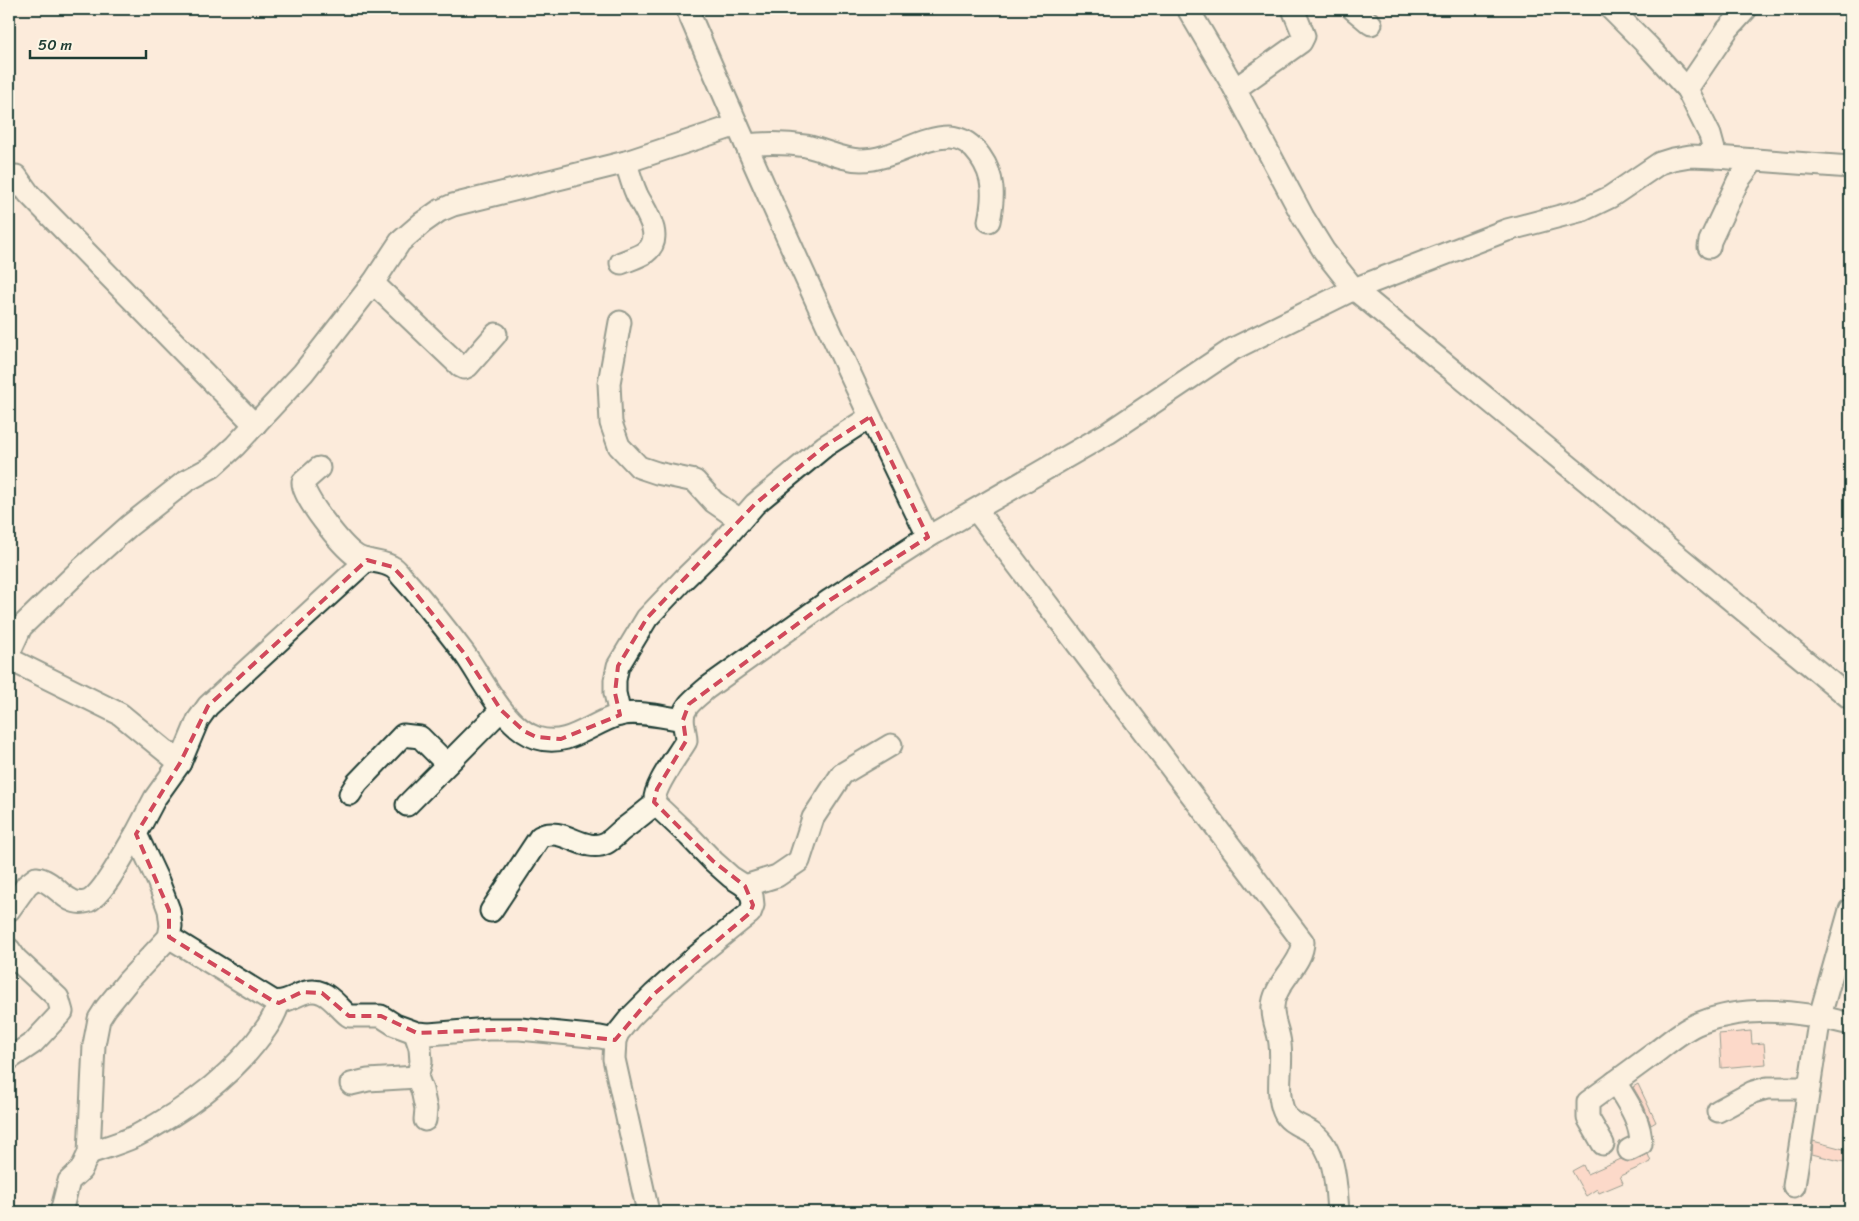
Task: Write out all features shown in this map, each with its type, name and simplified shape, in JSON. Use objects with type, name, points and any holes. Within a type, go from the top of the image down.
[{"type":"street","points":[[687,9],[737,125],[870,417],[928,537]]},
{"type":"street","points":[[1188,9],[1235,88],[1303,217],[1324,251],[1354,289],[1850,698]]},
{"type":"street","points":[[1235,88],[1301,42],[1304,36],[1293,9]]},
{"type":"street","points":[[1353,9],[1370,24]]},
{"type":"street","points":[[1611,9],[1687,88],[1710,135],[1716,157]]},
{"type":"street","points":[[1687,88],[1727,30],[1746,9]]},
{"type":"street","points":[[9,653],[21,627],[82,568],[129,526],[186,481],[212,467],[255,425],[302,373],[373,283],[400,242],[422,223],[439,211],[453,205],[626,162],[737,125]]},
{"type":"street","points":[[746,145],[805,146],[853,160],[870,160],[889,156],[932,140],[950,137],[962,140],[974,147],[990,174],[993,202],[989,221]]},
{"type":"street","points":[[648,1212],[614,1059],[615,1040],[622,1028],[654,994],[693,959],[750,913],[753,905],[752,896],[745,886],[731,878],[655,804],[657,789],[686,741],[683,720],[685,711],[689,704],[706,688],[830,600],[928,537],[1108,433],[1233,349],[1354,289],[1507,230],[1583,210],[1610,198],[1660,163],[1673,159],[1690,156],[1716,157],[1850,167]]},
{"type":"street","points":[[1710,247],[1710,241],[1738,181],[1754,160]]},
{"type":"street","points":[[621,263],[645,253],[653,242],[652,222],[631,180],[626,162]]},
{"type":"street","points":[[11,179],[29,194],[255,425]]},
{"type":"street","points":[[373,283],[464,368],[468,366],[496,334]]},
{"type":"street","points":[[620,322],[609,383],[611,423],[619,446],[639,467],[695,481],[714,502],[740,520]]},
{"type":"street","points":[[620,715],[615,693],[618,666],[647,618],[720,544],[755,504],[825,446],[870,417]]},
{"type":"street","points":[[319,468],[303,482],[304,492],[327,526],[354,555],[393,567],[464,653],[501,710],[524,731],[536,738],[548,740],[571,737],[620,715],[635,714],[683,720]]},
{"type":"street","points":[[976,510],[1304,942],[1301,953],[1277,992],[1273,1006],[1275,1029],[1280,1042],[1281,1100],[1284,1113],[1289,1120],[1316,1136],[1326,1146],[1335,1183],[1338,1212]]},
{"type":"street","points":[[9,910],[27,886],[36,878],[49,883],[71,900],[79,902],[92,899],[106,882],[136,834],[155,798],[180,763],[198,720],[208,706],[367,560]]},
{"type":"street","points":[[9,658],[120,714],[180,763]]},
{"type":"street","points":[[407,805],[501,710]]},
{"type":"street","points":[[350,794],[357,783],[403,735],[420,737],[447,764]]},
{"type":"street","points":[[745,886],[777,876],[799,861],[813,818],[842,774],[891,745]]},
{"type":"street","points":[[491,910],[540,838],[548,833],[591,844],[606,843],[655,804]]},
{"type":"street","points":[[61,1212],[69,1181],[81,1170],[89,1154],[94,1045],[99,1019],[128,981],[169,937],[172,926],[169,910],[147,854],[136,834]]},
{"type":"street","points":[[1794,1186],[1820,1016],[1850,910]]},
{"type":"street","points":[[169,937],[279,1003]]},
{"type":"street","points":[[9,949],[16,959],[58,998],[62,1012],[33,1043],[9,1059]]},
{"type":"street","points":[[89,1154],[134,1137],[172,1115],[209,1088],[232,1069],[268,1026],[279,1003],[302,992],[313,991],[322,993],[349,1016],[382,1016],[395,1025],[415,1033],[430,1034],[488,1029],[520,1029],[615,1040]]},
{"type":"street","points":[[1603,1144],[1588,1118],[1588,1102],[1673,1039],[1699,1024],[1744,1012],[1797,1013],[1820,1016],[1850,1024]]},
{"type":"street","points":[[415,1033],[420,1048],[421,1062],[417,1077],[424,1096],[426,1110],[424,1120]]},
{"type":"street","points":[[352,1084],[368,1080],[417,1077]]},
{"type":"street","points":[[1615,1082],[1636,1116],[1641,1131],[1641,1144],[1629,1150]]},
{"type":"street","points":[[1718,1111],[1753,1092],[1767,1088],[1809,1088]]},
{"type":"highlighted area","points":[[870,417],[928,537],[830,600],[689,704],[683,720],[686,741],[657,789],[654,802],[713,861],[745,886],[753,905],[750,913],[654,994],[615,1040],[520,1029],[417,1033],[381,1016],[349,1016],[322,993],[302,992],[279,1003],[273,1001],[169,937],[169,910],[136,834],[180,763],[208,706],[367,560],[393,567],[405,580],[464,653],[501,710],[524,731],[536,737],[561,739],[620,715],[615,693],[618,666],[647,618],[755,504],[825,446]]},
{"type":"building","points":[[1751,1031],[1752,1044],[1764,1043],[1766,1064],[1721,1068],[1719,1034]]},
{"type":"building","points":[[1638,1084],[1656,1122],[1651,1125],[1644,1106],[1633,1087]]},
{"type":"building","points":[[1813,1141],[1847,1150],[1844,1162],[1812,1154]]},
{"type":"building","points":[[1648,1154],[1651,1162],[1620,1176],[1623,1183],[1599,1193],[1597,1189],[1586,1196],[1572,1171],[1583,1165],[1587,1174],[1621,1159],[1629,1162]]}]
